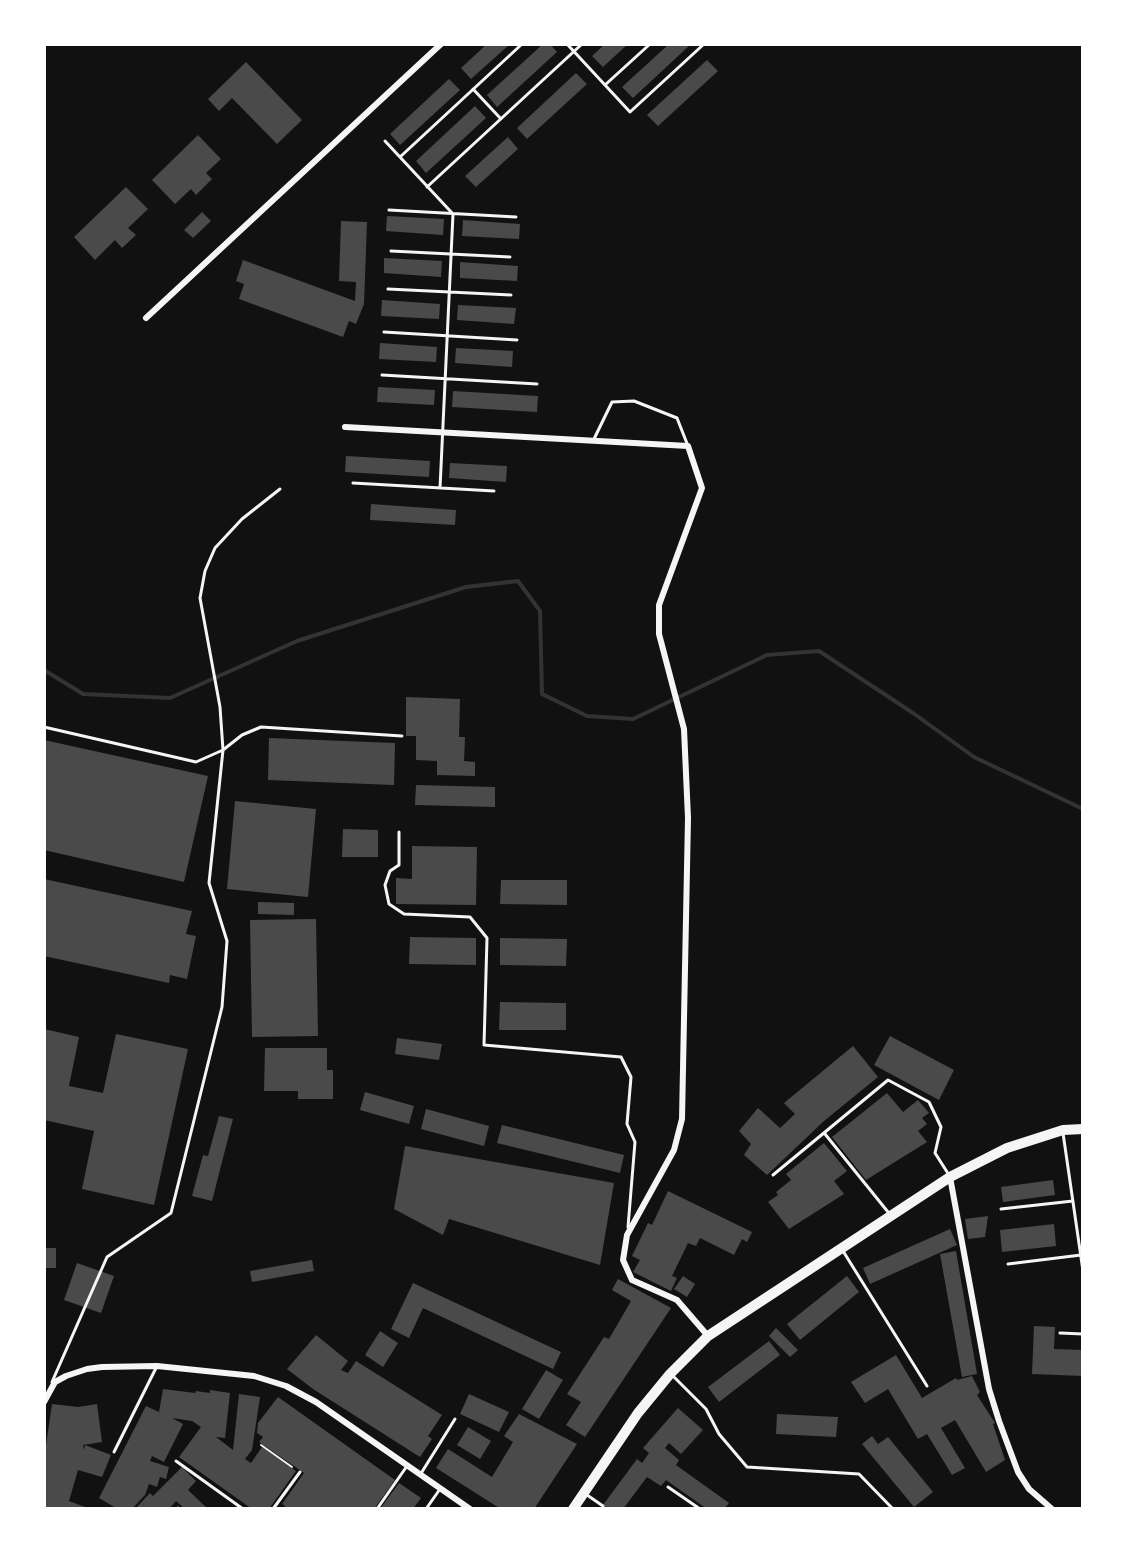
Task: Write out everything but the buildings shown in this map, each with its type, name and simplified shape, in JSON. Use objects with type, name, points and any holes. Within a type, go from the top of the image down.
[{"type":"main road","points":[[573,1509],[638,1413],[670,1374],[708,1336],[950,1177],[1007,1148],[1063,1130],[1083,1129]]},
{"type":"street","points":[[146,318],[441,44]]},
{"type":"street","points":[[345,427],[688,446],[702,488],[659,605],[659,634],[684,729],[688,818],[682,1119],[674,1150],[627,1235],[623,1260],[632,1280],[677,1300],[708,1336]]},
{"type":"street","points":[[950,1177],[992,1400],[1018,1472],[1029,1489],[1052,1509]]},
{"type":"street","points":[[45,1399],[55,1382],[76,1372],[102,1367],[157,1366],[254,1376],[286,1386],[316,1402],[470,1509]]},
{"type":"lane","points":[[400,157],[522,44]]},
{"type":"lane","points":[[567,44],[630,112],[704,44]]},
{"type":"lane","points":[[427,187],[582,44]]},
{"type":"lane","points":[[605,85],[650,44]]},
{"type":"lane","points":[[473,89],[501,119]]},
{"type":"lane","points":[[385,141],[453,214],[440,488]]},
{"type":"lane","points":[[389,210],[516,217]]},
{"type":"lane","points":[[391,251],[510,257]]},
{"type":"lane","points":[[388,289],[511,295]]},
{"type":"lane","points":[[384,332],[517,340]]},
{"type":"lane","points":[[382,375],[537,384]]},
{"type":"lane","points":[[593,440],[612,402],[634,401],[677,418],[688,446]]},
{"type":"lane","points":[[353,483],[494,491]]},
{"type":"lane","points":[[45,1399],[107,1257],[171,1213],[222,1007],[227,941],[209,883],[223,750],[220,707],[200,598],[205,571],[215,548],[242,519],[280,489]]},
{"type":"lane","points":[[44,727],[196,762],[261,727],[402,736]]},
{"type":"lane","points":[[399,832],[399,865],[390,871],[385,885],[389,904],[404,914],[470,917],[487,938],[484,1045],[621,1057],[631,1077],[627,1124],[635,1142],[627,1235]]},
{"type":"lane","points":[[773,1175],[888,1080],[929,1102],[941,1127],[935,1153],[950,1177]]},
{"type":"lane","points":[[1063,1130],[1083,1271]]},
{"type":"lane","points":[[824,1133],[890,1215]]},
{"type":"lane","points":[[1001,1209],[1073,1201]]},
{"type":"lane","points":[[841,1248],[927,1386]]},
{"type":"lane","points":[[1008,1264],[1081,1255]]},
{"type":"lane","points":[[1060,1333],[1083,1334]]},
{"type":"lane","points":[[114,1452],[157,1366]]},
{"type":"lane","points":[[670,1374],[706,1409],[719,1434],[747,1467],[859,1474],[893,1509]]},
{"type":"lane","points":[[420,1475],[455,1419]]},
{"type":"lane","points":[[176,1461],[243,1509]]},
{"type":"lane","points":[[377,1509],[408,1466]]},
{"type":"lane","points":[[273,1509],[300,1472]]},
{"type":"lane","points":[[668,1487],[700,1509]]},
{"type":"lane","points":[[426,1509],[440,1489]]},
{"type":"lane","points":[[584,1493],[603,1506]]},
{"type":"path","points":[[261,1445],[300,1472]]},
{"type":"waterway","points":[[44,670],[83,694],[170,698],[297,641],[466,587],[518,581],[540,611],[542,694],[587,716],[633,719],[767,655],[819,651],[974,757],[1083,809]]}]
